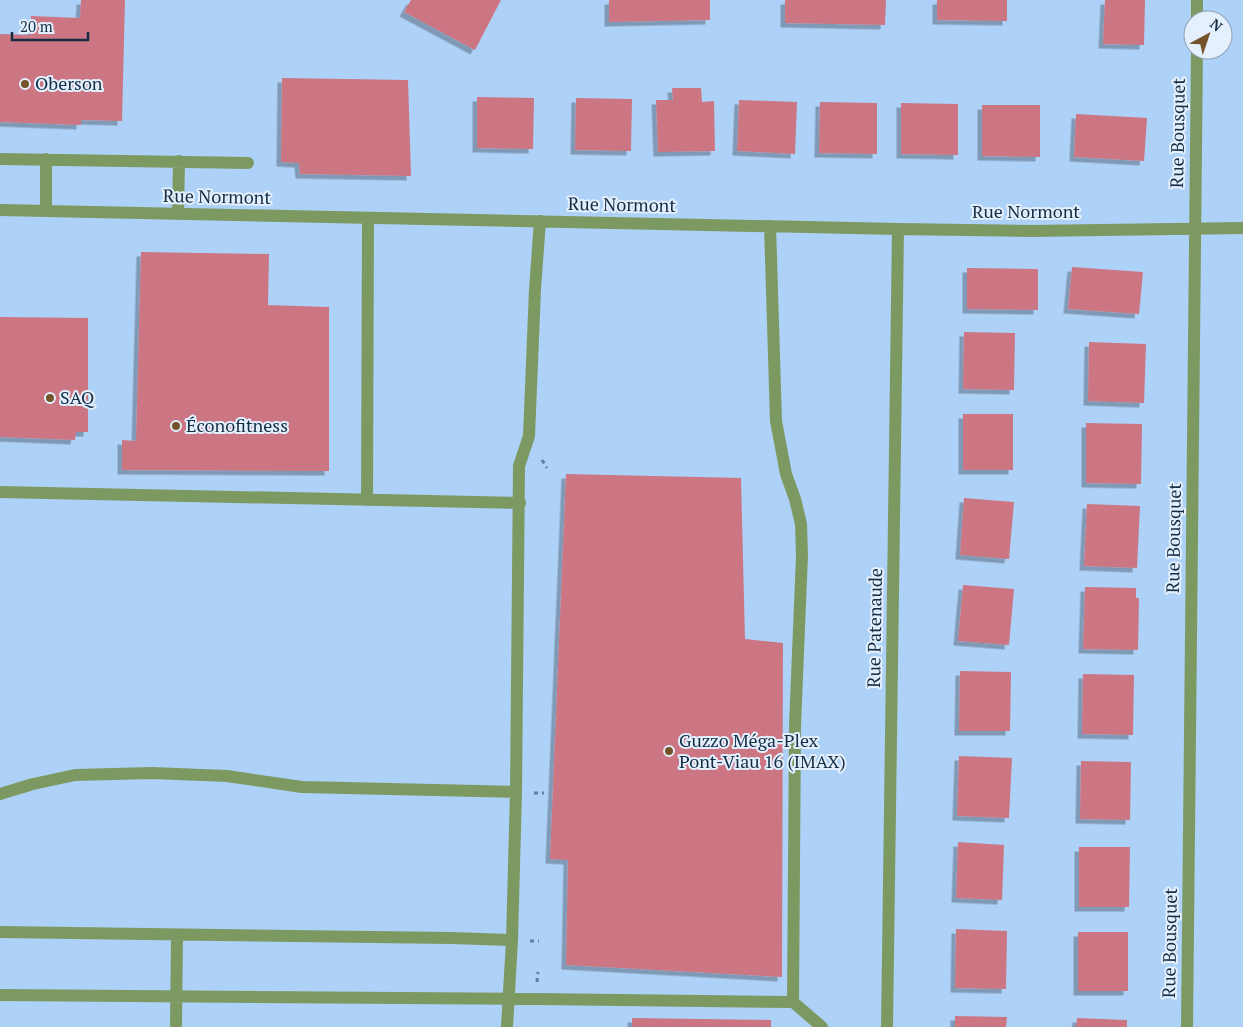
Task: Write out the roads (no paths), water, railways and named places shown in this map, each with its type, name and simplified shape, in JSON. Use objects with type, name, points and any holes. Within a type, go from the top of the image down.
[{"type":"street","name":"Rue Bousquet","points":[[1187,1027],[1197,60]]},
{"type":"street","points":[[0,159],[248,163]]},
{"type":"street","points":[[46,159],[46,211]]},
{"type":"street","points":[[178,214],[179,161]]},
{"type":"street","name":"Rue Normont","points":[[0,210],[1031,231],[1195,227],[1243,228]]},
{"type":"street","points":[[367,500],[368,218]]},
{"type":"street","points":[[507,1027],[512,940],[516,792],[519,466],[529,436],[535,289],[540,221]]},
{"type":"street","points":[[770,226],[776,421],[786,474],[795,498],[801,524],[802,554],[795,726],[794,1002]]},
{"type":"street","name":"Rue Patenaude","points":[[887,1027],[898,229]]},
{"type":"street","points":[[0,492],[520,503]]},
{"type":"street","points":[[0,794],[33,784],[75,775],[152,773],[227,776],[302,787],[516,792]]},
{"type":"street","points":[[0,932],[512,940]]},
{"type":"street","points":[[176,1027],[177,935]]},
{"type":"street","points":[[0,995],[794,1002],[822,1027]]},
{"type":"place","name":"Oberson","points":[[25,84]]},
{"type":"place","name":"SAQ","points":[[50,398]]},
{"type":"place","name":"Éconofitness","points":[[176,426]]},
{"type":"place","name":"Guzzo Méga-Plex Pont-Viau 16 (IMAX)","points":[[669,751]]}]
